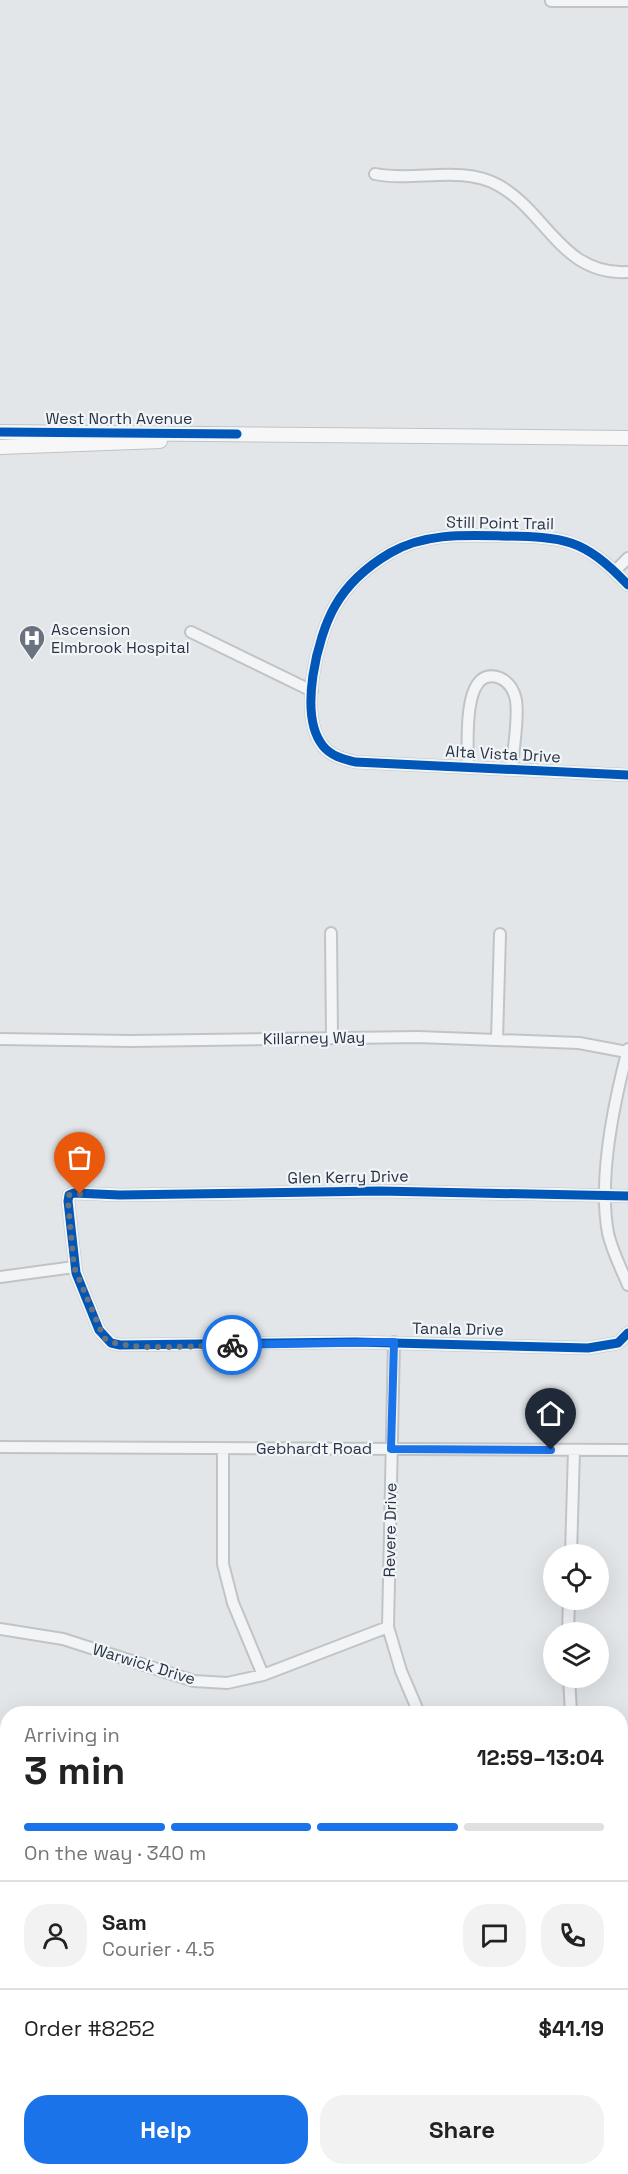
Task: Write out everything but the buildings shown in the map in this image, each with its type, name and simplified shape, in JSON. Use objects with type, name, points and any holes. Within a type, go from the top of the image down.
[{"type":"main road","name":"West North Avenue","points":[[0,432],[628,438]]},
{"type":"main road","name":"West North Avenue","points":[[0,447],[200,439],[237,434]]},
{"type":"street","points":[[551,1],[628,1]]},
{"type":"street","points":[[375,174],[459,175],[485,180],[512,195],[563,247],[586,264],[609,272],[628,272]]},
{"type":"street","name":"Still Point Trail","points":[[377,763],[336,757],[323,747],[314,730],[312,691],[323,630],[335,605],[352,582],[371,565],[411,544],[460,535],[563,539],[580,545],[615,571],[628,585]]},
{"type":"street","points":[[615,571],[628,558]]},
{"type":"street","points":[[191,632],[312,691]]},
{"type":"street","points":[[468,767],[470,700],[474,686],[484,678],[498,677],[510,684],[516,699],[512,769]]},
{"type":"street","name":"Alta Vista Drive","points":[[377,763],[628,776]]},
{"type":"street","points":[[331,933],[332,1037]]},
{"type":"street","points":[[497,1040],[500,934]]},
{"type":"street","name":"Killarney Way","points":[[0,1039],[130,1041],[332,1037],[497,1040],[579,1043],[628,1051]]},
{"type":"street","points":[[628,1051],[614,1113],[606,1197],[608,1233],[628,1285]]},
{"type":"street","name":"Glen Kerry Drive","points":[[74,1267],[69,1195],[379,1191],[628,1196]]},
{"type":"street","points":[[0,1277],[74,1267]]},
{"type":"street","name":"Tanala Drive","points":[[74,1267],[104,1338],[111,1343],[131,1346],[394,1342],[588,1348],[618,1343],[628,1333]]},
{"type":"street","name":"Revere Drive","points":[[394,1342],[388,1627],[401,1671],[416,1706]]},
{"type":"street","name":"Gebhardt Road","points":[[0,1447],[628,1450]]},
{"type":"street","points":[[223,1448],[221,1540],[223,1564],[233,1603],[263,1675]]},
{"type":"street","points":[[571,1544],[574,1450]]},
{"type":"street","name":"Warwick Drive","points":[[0,1629],[63,1639],[194,1681],[227,1683],[263,1675],[388,1627]]},
{"type":"street","points":[[570,1688],[571,1706]]},
{"type":"cycle path","points":[[0,432],[237,434]]},
{"type":"cycle path","points":[[628,585],[612,569],[585,549],[572,543],[542,537],[459,536],[430,539],[403,546],[366,569],[346,590],[335,606],[322,637],[311,696],[316,732],[323,746],[333,755],[355,762],[628,775]]},
{"type":"cycle path","points":[[628,1196],[379,1191],[120,1195],[74,1193],[69,1195],[68,1201],[76,1273],[99,1330],[111,1343],[120,1345],[355,1342],[588,1348],[618,1343],[628,1333]]},
{"type":"way so far","points":[[80,1194],[69,1195],[68,1201],[74,1267],[104,1338],[111,1343],[131,1346],[232,1345]]},
{"type":"place","name":"Ascension Elmbrook Hospital","points":[[32,661]]},
{"type":"route","points":[[232,1345],[394,1342],[391,1449],[551,1450]]}]
